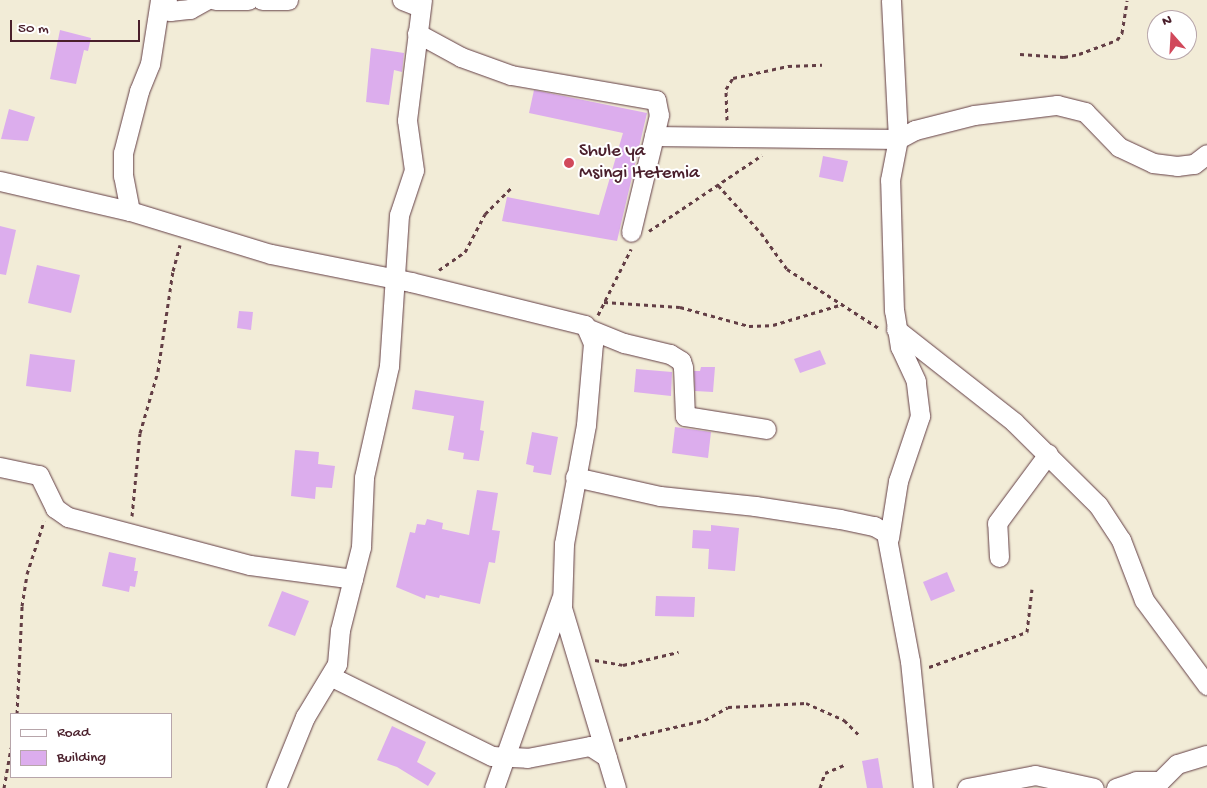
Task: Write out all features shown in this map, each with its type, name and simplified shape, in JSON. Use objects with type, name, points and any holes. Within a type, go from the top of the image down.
[{"type":"street","points":[[130,211],[123,176],[123,153],[139,91],[150,64],[160,0]]},
{"type":"street","points":[[167,0],[166,8],[170,11],[190,10],[206,0]]},
{"type":"street","points":[[215,0],[248,0]]},
{"type":"street","points":[[262,0],[288,0]]},
{"type":"street","points":[[276,788],[305,718],[332,677],[337,664],[340,630],[361,547],[364,477],[389,366],[404,280],[394,254],[399,215],[414,170],[407,120],[421,3],[402,0]]},
{"type":"street","points":[[891,0],[898,140],[890,180],[896,334],[916,381],[920,416],[898,481],[889,538],[911,673],[924,787]]},
{"type":"street","points":[[417,33],[462,57],[511,75],[651,96],[659,104],[638,237]]},
{"type":"street","points":[[654,136],[898,140],[915,130],[974,115],[1057,105],[1085,112],[1119,147],[1152,163],[1177,166],[1194,164],[1207,154]]},
{"type":"street","points":[[0,180],[130,211],[271,254],[404,280],[580,322],[590,330],[624,343],[670,354],[680,361],[684,367],[685,416],[766,429]]},
{"type":"street","points":[[590,330],[593,343],[587,416],[564,544],[562,598],[616,788]]},
{"type":"street","points":[[896,334],[1014,422],[1098,505],[1121,540],[1144,600],[1207,685]]},
{"type":"street","points":[[999,557],[997,523],[1048,454]]},
{"type":"street","points":[[0,467],[39,475],[60,513],[68,517],[250,565],[353,580]]},
{"type":"street","points":[[575,477],[660,496],[755,506],[874,526],[886,533],[889,538]]},
{"type":"street","points":[[494,788],[562,598]]},
{"type":"street","points":[[332,677],[476,750],[505,757],[527,758],[590,746],[606,751]]},
{"type":"street","points":[[1116,788],[1136,781],[1160,781],[1177,764],[1207,755]]},
{"type":"street","points":[[967,788],[1035,775],[1094,788]]},
{"type":"path","points":[[1020,54],[1064,57],[1079,54],[1117,40],[1122,33],[1127,0]]},
{"type":"path","points":[[726,138],[728,82],[770,69],[822,65]]},
{"type":"path","points":[[590,330],[638,237],[765,153]]},
{"type":"path","points":[[718,185],[762,233],[787,269],[896,334]]},
{"type":"path","points":[[404,280],[440,270],[465,252],[485,214],[511,188]]},
{"type":"path","points":[[142,538],[131,508],[140,433],[158,371],[173,271],[186,228]]},
{"type":"path","points":[[604,302],[680,307],[749,326],[773,325],[844,304]]},
{"type":"path","points":[[17,713],[22,606],[36,541],[52,501]]},
{"type":"path","points":[[911,673],[1027,632],[1032,589]]},
{"type":"path","points":[[576,652],[605,664],[623,665],[679,652]]},
{"type":"path","points":[[606,751],[705,720],[728,707],[806,703],[844,720],[860,736]]},
{"type":"path","points":[[4,788],[10,754]]},
{"type":"path","points":[[820,788],[825,773],[846,764]]},
{"type":"building","points":[[60,30],[91,38],[88,51],[84,50],[76,84],[50,79]]},
{"type":"building","points":[[371,48],[404,53],[402,72],[394,70],[389,105],[366,102]]},
{"type":"building","points":[[534,90],[647,113],[617,241],[502,221],[507,197],[599,215],[623,133],[529,113]]},
{"type":"building","points":[[9,109],[35,117],[28,141],[1,139]]},
{"type":"building","points":[[823,156],[848,161],[843,182],[819,177]]},
{"type":"building","points":[[0,226],[16,230],[6,275],[0,274]]},
{"type":"building","points":[[37,265],[80,275],[71,313],[28,303]]},
{"type":"building","points":[[239,311],[253,312],[251,330],[237,328]]},
{"type":"building","points":[[820,350],[826,364],[800,373],[794,359]]},
{"type":"building","points":[[30,354],[75,360],[71,392],[26,386]]},
{"type":"building","points":[[701,367],[715,367],[713,392],[695,391],[694,371],[700,371]]},
{"type":"building","points":[[636,369],[672,372],[671,396],[634,392]]},
{"type":"building","points":[[415,390],[484,401],[480,430],[484,431],[479,461],[463,459],[464,453],[448,450],[454,416],[412,409]]},
{"type":"building","points":[[675,427],[711,432],[708,458],[672,453]]},
{"type":"building","points":[[532,432],[558,437],[551,475],[533,472],[534,466],[526,464]]},
{"type":"building","points":[[295,450],[319,452],[318,464],[335,466],[332,488],[316,487],[315,499],[291,496]]},
{"type":"building","points":[[477,490],[498,493],[492,530],[500,531],[495,563],[489,562],[480,604],[440,595],[439,598],[426,595],[425,599],[396,587],[410,532],[415,533],[417,524],[425,525],[427,519],[443,523],[442,529],[469,535]]},
{"type":"building","points":[[711,525],[739,528],[735,571],[708,569],[709,549],[692,548],[693,530],[711,531]]},
{"type":"building","points":[[109,552],[136,558],[134,571],[138,571],[135,587],[130,586],[129,592],[102,586]]},
{"type":"building","points":[[947,572],[955,591],[931,601],[923,582]]},
{"type":"building","points":[[282,591],[309,601],[295,636],[268,626]]},
{"type":"building","points":[[656,596],[695,597],[694,617],[655,616]]},
{"type":"building","points":[[392,726],[426,742],[417,762],[436,773],[428,786],[397,767],[377,760]]},
{"type":"building","points":[[878,758],[883,788],[867,788],[862,761]]},
{"type":"place","name":"Shule ya Msingi Itetemia","points":[[569,163]]}]
